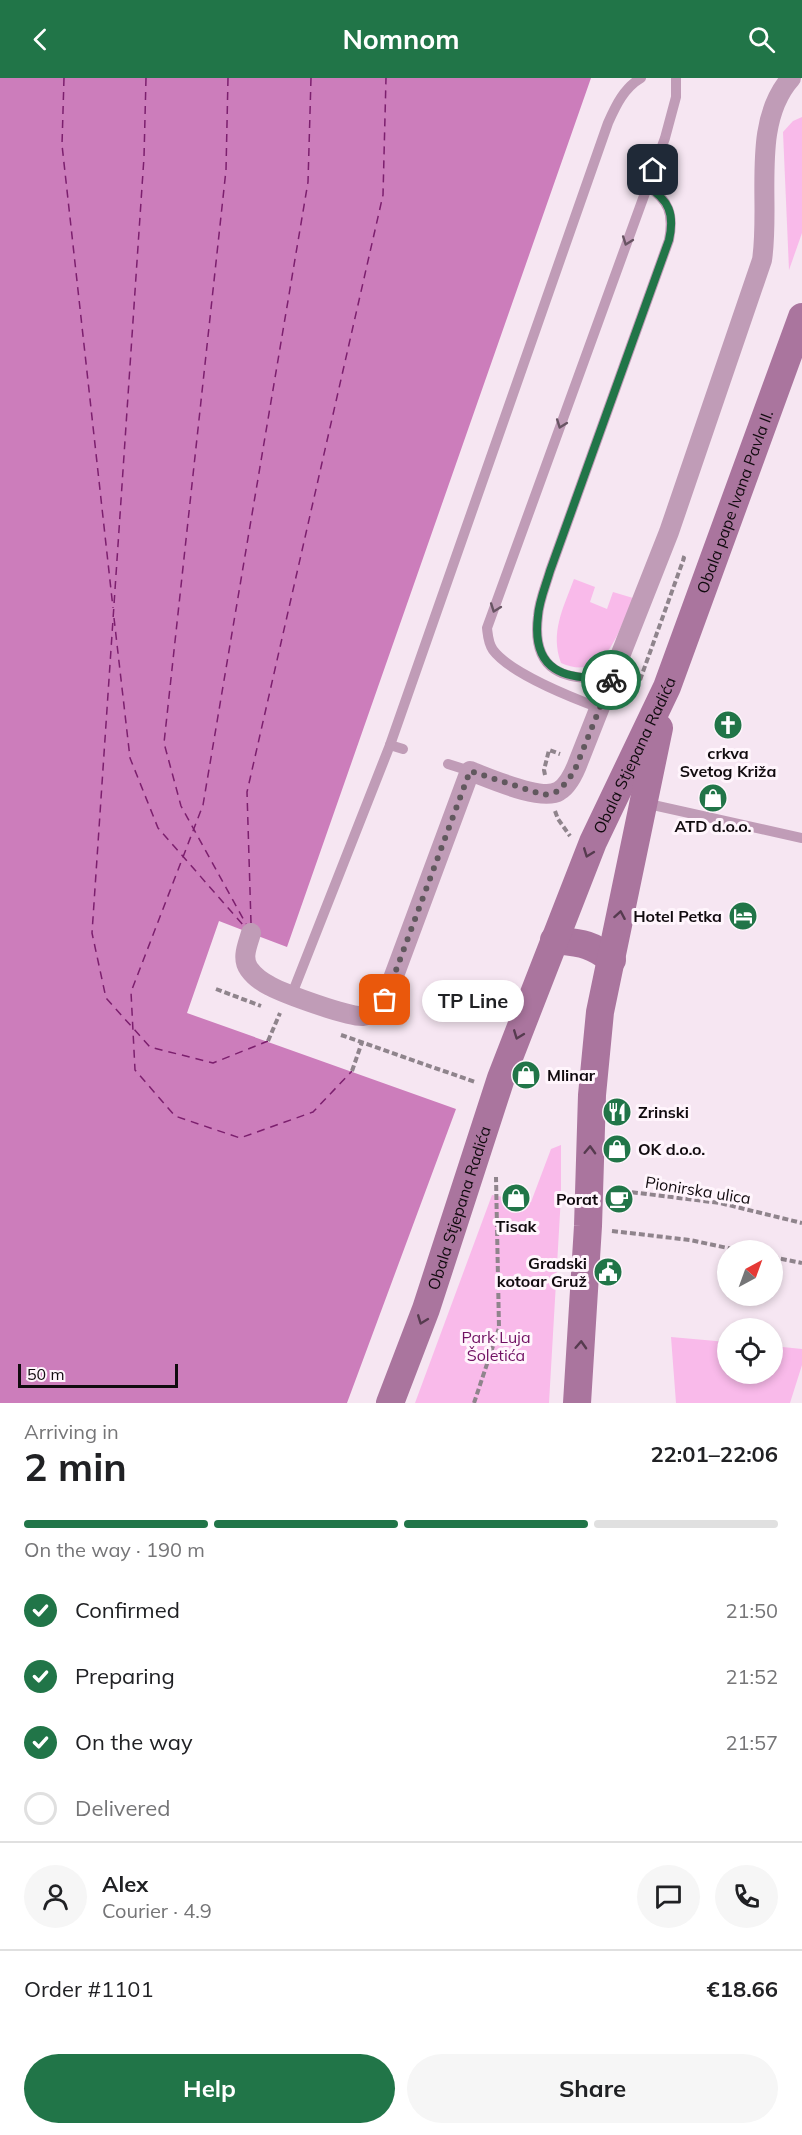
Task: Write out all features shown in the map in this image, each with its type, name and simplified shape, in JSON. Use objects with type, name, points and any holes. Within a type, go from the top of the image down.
[{"type":"main road","name":"Obala pape Ivana Pavla II.","points":[[667,687],[802,318]]},
{"type":"main road","name":"Obala Stjepana Radića","points":[[578,1403],[588,1226],[592,1095],[600,1012],[667,687]]},
{"type":"main road","name":"Obala Stjepana Radića","points":[[390,1403],[426,1309],[501,1078],[554,940],[593,842],[667,687]]},
{"type":"main road","points":[[554,940],[580,943],[597,948],[612,960]]},
{"type":"street","points":[[251,933],[245,954],[248,967],[260,980],[272,987],[344,1013],[363,1016],[376,1011],[385,1000],[470,771],[544,795],[559,791],[574,772],[665,542],[762,260],[765,240],[766,134],[776,97],[791,78]]},
{"type":"lane","points":[[292,994],[390,745],[609,123],[622,96],[634,82],[641,78]]},
{"type":"lane","points":[[600,708],[534,679],[508,663],[494,651],[488,639],[488,628],[665,138],[676,97],[676,78]]},
{"type":"lane","points":[[612,677],[590,679],[572,676],[559,672],[549,665],[541,653],[537,636],[538,615],[550,571],[669,240],[672,226],[669,209],[660,195],[647,186]]},
{"type":"lane","points":[[390,745],[404,750]]},
{"type":"lane","points":[[448,764],[470,771]]},
{"type":"lane","points":[[644,803],[802,838]]},
{"type":"path","points":[[216,990],[290,1017]]},
{"type":"path","points":[[268,1041],[280,1013]]},
{"type":"path","points":[[331,1031],[477,1083],[482,1071],[501,1078]]},
{"type":"path","points":[[352,1071],[362,1042]]},
{"type":"path","points":[[474,1403],[499,1328],[496,1172]]},
{"type":"path","name":"Pionirska ulica","points":[[589,1187],[720,1203],[802,1222]]},
{"type":"path","points":[[588,1226],[717,1246]]},
{"type":"path","points":[[783,1259],[802,1263]]},
{"type":"green space","points":[[802,117],[802,233],[789,270],[783,132],[793,121]]},
{"type":"green space","points":[[574,579],[595,587],[590,602],[607,609],[613,592],[633,598],[609,650],[600,660],[589,666],[576,667],[561,663],[558,652],[559,621]]},
{"type":"green space","name":"Park Luja Šoletića","points":[[561,1145],[561,1196],[549,1403],[415,1403],[492,1195],[531,1202],[551,1149]]},
{"type":"green space","points":[[671,1337],[717,1341],[717,1384],[783,1384],[783,1347],[802,1349],[802,1365],[790,1403],[676,1403]]},
{"type":"shaded area","points":[[0,78],[591,78],[287,947],[219,921],[187,1013],[456,1109],[347,1403],[0,1403]]},
{"type":"ferry route","points":[[64,78],[62,145],[113,608]]},
{"type":"ferry route","points":[[146,78],[144,157],[92,933],[106,998],[150,1047],[213,1063],[268,1041]]},
{"type":"ferry route","points":[[228,78],[226,170],[164,743],[181,806],[246,924]]},
{"type":"ferry route","points":[[311,78],[308,182],[203,805],[131,992],[135,1070],[175,1116],[240,1138],[313,1112],[352,1071]]},
{"type":"ferry route","points":[[251,923],[247,792],[383,195],[386,78]]},
{"type":"ferry route","points":[[114,618],[130,758],[158,828],[244,926]]},
{"type":"way so far","points":[[385,1000],[470,771],[544,795],[559,791],[568,783],[574,772],[611,680]]},
{"type":"place","name":"crkva Svetog Križa","points":[[728,725]]},
{"type":"place","name":"ATD d.o.o.","points":[[713,798]]},
{"type":"place","name":"Hotel Petka","points":[[743,916]]},
{"type":"place","name":"TP Line","points":[[385,1000]]},
{"type":"place","name":"Mlinar","points":[[526,1075]]},
{"type":"place","name":"Zrinski","points":[[617,1112]]},
{"type":"place","name":"OK d.o.o.","points":[[617,1149]]},
{"type":"place","name":"Tisak","points":[[516,1198]]},
{"type":"place","name":"Porat","points":[[619,1199]]},
{"type":"place","name":"Gradski kotoar Gruž","points":[[608,1272]]},
{"type":"route","points":[[611,680],[612,677],[590,679],[572,676],[559,672],[549,665],[541,653],[537,636],[538,615],[550,571],[669,240],[672,226],[669,209],[660,195],[647,186],[653,170]]}]
